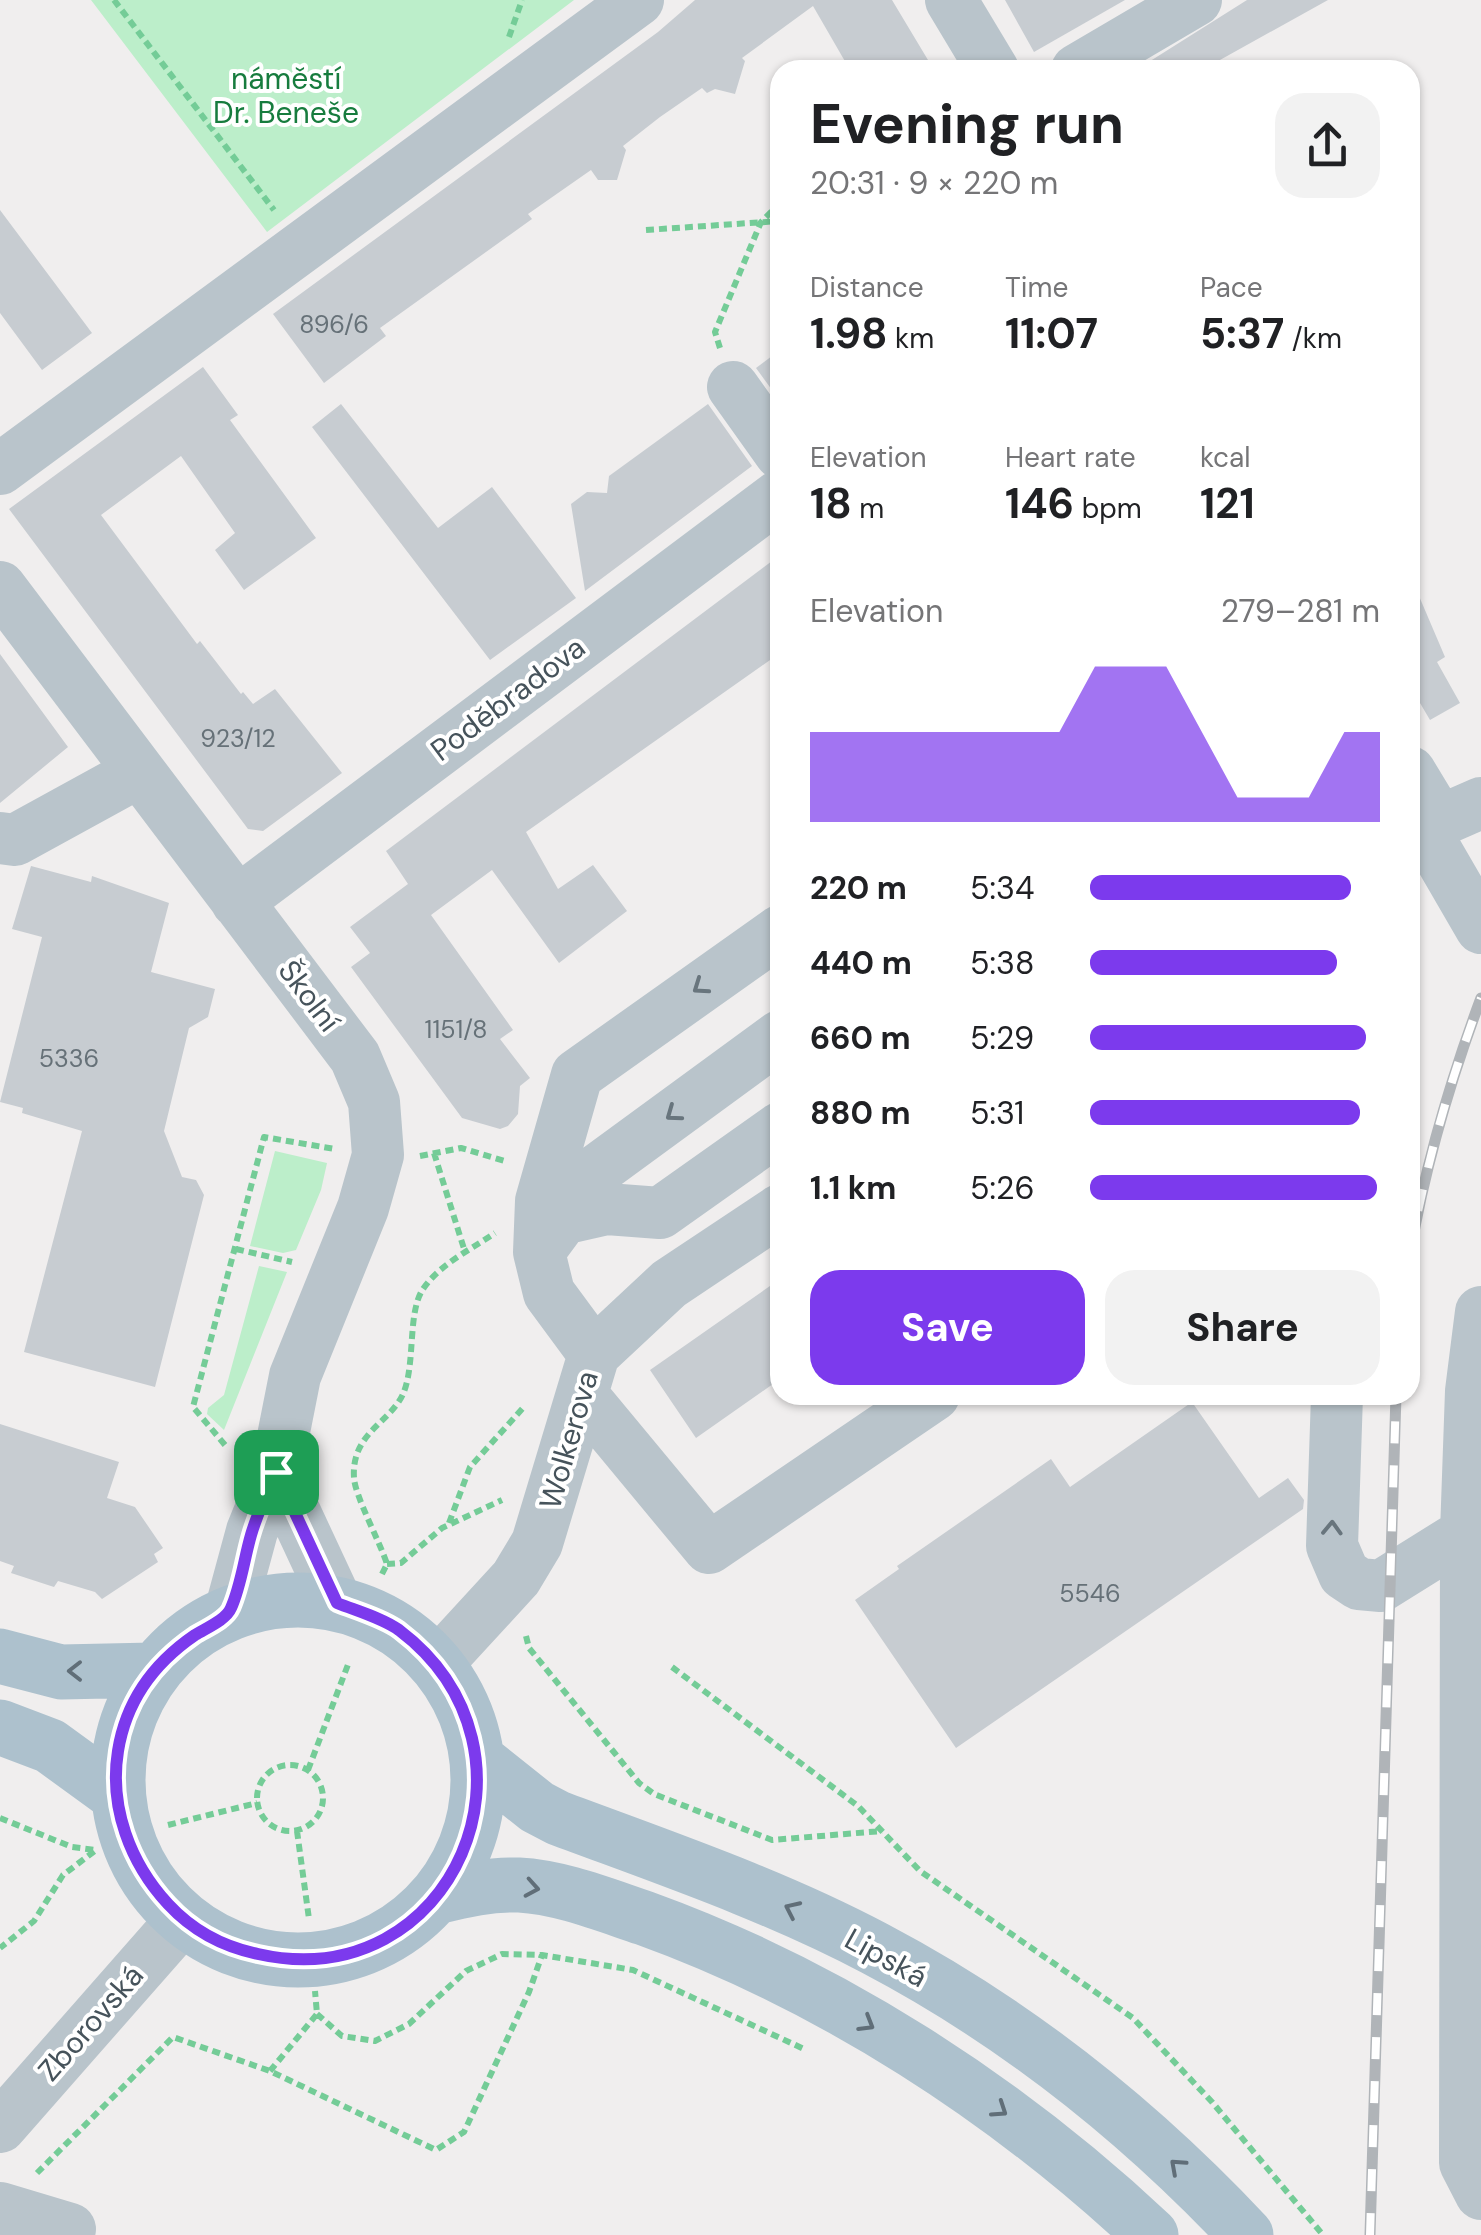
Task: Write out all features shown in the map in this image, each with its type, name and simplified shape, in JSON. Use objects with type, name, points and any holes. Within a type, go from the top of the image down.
[{"type":"main road","points":[[292,1598],[337,1603],[396,1628],[437,1664],[465,1709],[478,1760],[477,1809],[462,1856],[436,1898],[394,1934],[342,1956],[286,1960],[231,1948],[182,1920],[150,1884],[127,1842],[116,1794],[118,1751],[126,1722],[152,1670],[230,1612],[292,1598]]},
{"type":"main road","points":[[0,1656],[62,1672],[152,1670]]},
{"type":"main road","points":[[0,1728],[50,1746],[116,1794]]},
{"type":"main road","name":"Lipská","points":[[478,1760],[537,1807],[558,1818],[774,1900],[875,1948],[992,2018],[1103,2100],[1202,2188],[1246,2235]]},
{"type":"main road","points":[[436,1898],[479,1886],[522,1885],[602,1904],[721,1948],[814,1992],[1032,2131],[1108,2214],[1152,2235]]},
{"type":"street","points":[[0,469],[638,0]]},
{"type":"street","points":[[951,0],[987,60]]},
{"type":"street","points":[[1093,60],[1196,0]]},
{"type":"street","points":[[733,387],[770,439]]},
{"type":"street","name":"Poděbradova","points":[[236,902],[461,709],[770,503]]},
{"type":"street","name":"Školní","points":[[0,587],[355,1056],[374,1102],[378,1156],[363,1208],[295,1376],[276,1472],[252,1531],[230,1612]]},
{"type":"street","points":[[5,852],[139,772]]},
{"type":"street","points":[[1420,790],[1438,821],[1481,928]]},
{"type":"street","points":[[521,1240],[541,1201],[577,1075],[770,938]]},
{"type":"street","points":[[521,1240],[560,1197],[770,1043]]},
{"type":"street","points":[[521,1240],[563,1219],[607,1209],[660,1213],[770,1135]]},
{"type":"street","name":"Wolkerova","points":[[437,1664],[516,1578],[537,1543],[588,1375],[669,1284],[770,1217]]},
{"type":"street","points":[[521,1240],[588,1375],[710,1548],[919,1405]]},
{"type":"street","points":[[1476,2173],[1466,1532],[1471,1391],[1481,1312]]},
{"type":"street","points":[[1337,1405],[1333,1555],[1338,1567],[1359,1584],[1372,1587],[1388,1582],[1466,1532]]},
{"type":"street","points":[[276,1472],[337,1603]]},
{"type":"street","name":"Zborovská","points":[[0,2127],[182,1920]]},
{"type":"street","points":[[7,2210],[70,2229]]},
{"type":"path","points":[[114,0],[302,246]]},
{"type":"path","points":[[733,387],[715,332],[761,222],[770,213]]},
{"type":"path","points":[[646,230],[770,222]]},
{"type":"path","points":[[225,1444],[193,1407],[264,1137],[346,1150]]},
{"type":"path","points":[[465,1252],[434,1153],[461,1148],[506,1162]]},
{"type":"path","points":[[382,1574],[387,1564],[354,1478],[358,1452],[371,1428],[401,1398],[411,1369],[420,1293],[439,1270],[465,1252],[521,1240]]},
{"type":"path","points":[[236,1249],[298,1264]]},
{"type":"path","points":[[448,1524],[470,1467],[523,1408]]},
{"type":"path","points":[[387,1564],[401,1563],[448,1524],[509,1496]]},
{"type":"path","points":[[526,1636],[529,1648],[639,1783],[654,1794],[772,1840],[882,1832]]},
{"type":"path","points":[[308,1770],[350,1662]]},
{"type":"path","points":[[672,1667],[770,1736],[858,1806],[920,1871],[1132,2018],[1212,2102],[1323,2235]]},
{"type":"path","points":[[287,1765],[308,1770],[316,1778],[323,1798],[316,1820],[297,1831],[266,1822],[257,1792],[268,1774],[287,1765]]},
{"type":"path","points":[[168,1825],[257,1802]]},
{"type":"path","points":[[0,1818],[72,1847],[96,1850],[63,1875],[34,1921],[0,1948]]},
{"type":"path","points":[[297,1831],[309,1919]]},
{"type":"path","points":[[317,2014],[342,2036],[375,2041],[408,2024],[466,1971],[502,1954],[542,1955],[633,1970],[804,2049]]},
{"type":"path","points":[[7,2210],[28,2182],[173,2036],[270,2070],[436,2150],[464,2132],[530,1992],[542,1955]]},
{"type":"path","points":[[270,2070],[317,2014],[316,1991]]},
{"type":"green space","name":"náměstí Dr. Beneše","points":[[91,0],[574,0],[267,232]]},
{"type":"green space","points":[[275,1151],[327,1163],[321,1190],[296,1250],[283,1253],[250,1246]]},
{"type":"green space","points":[[259,1266],[287,1272],[224,1430],[207,1414],[208,1408],[224,1395]]},
{"type":"building","points":[[695,0],[892,0],[928,60],[844,60],[813,6],[742,58],[745,61],[735,94],[715,89],[707,93],[702,88],[660,117],[623,146],[626,150],[617,180],[598,180],[591,170],[528,214],[532,219],[380,328],[386,336],[324,383],[273,314],[658,32]]},
{"type":"building","points":[[1005,0],[1125,0],[1034,52]]},
{"type":"building","points":[[1247,0],[1328,0],[1220,60],[1152,60]]},
{"type":"building","points":[[0,210],[92,333],[42,370],[0,313]]},
{"type":"building","points":[[770,358],[770,387],[756,368]]},
{"type":"building","points":[[203,367],[238,415],[230,420],[316,538],[244,590],[215,550],[235,533],[181,456],[101,515],[197,644],[200,641],[241,694],[253,704],[275,689],[342,773],[263,831],[248,829],[9,509]]},
{"type":"building","points":[[341,404],[438,528],[492,487],[576,598],[490,660],[312,427]]},
{"type":"building","points":[[708,404],[752,466],[585,591],[571,504],[587,492],[607,493],[609,476]]},
{"type":"building","points":[[770,563],[770,660],[526,832],[558,889],[593,865],[627,911],[559,963],[492,870],[431,915],[513,1030],[500,1039],[530,1078],[520,1086],[518,1114],[508,1126],[500,1129],[462,1118],[351,967],[370,953],[350,927],[408,884],[386,851]]},
{"type":"building","points":[[1420,598],[1445,657],[1437,662],[1460,703],[1430,720],[1420,703]]},
{"type":"building","points":[[0,654],[68,747],[0,803]]},
{"type":"building","points":[[31,866],[91,882],[92,876],[169,903],[151,972],[215,989],[208,1017],[189,1028],[164,1131],[182,1177],[196,1180],[204,1195],[155,1387],[24,1352],[82,1131],[22,1113],[23,1108],[0,1102],[42,937],[12,929]]},
{"type":"building","points":[[770,1286],[770,1386],[696,1438],[650,1370]]},
{"type":"building","points":[[1188,1405],[1194,1405],[1259,1498],[1288,1478],[1304,1500],[1303,1509],[956,1748],[855,1600],[899,1569],[897,1566],[1051,1459],[1070,1487]]},
{"type":"building","points":[[0,1424],[119,1462],[107,1498],[135,1507],[163,1548],[154,1554],[158,1562],[102,1599],[95,1592],[58,1581],[54,1587],[11,1573],[14,1566],[0,1561]]},
{"type":"railway","points":[[1420,1204],[1440,1124],[1481,998]]},
{"type":"railway","points":[[1370,2235],[1396,1405]]},
{"type":"route","points":[[276,1472],[337,1603],[396,1628],[437,1664],[465,1709],[478,1760],[477,1809],[462,1856],[436,1898],[394,1934],[342,1956],[286,1960],[231,1948],[182,1920],[150,1884],[127,1842],[116,1794],[118,1751],[130,1708],[152,1670],[230,1612],[252,1531],[276,1472]]}]
